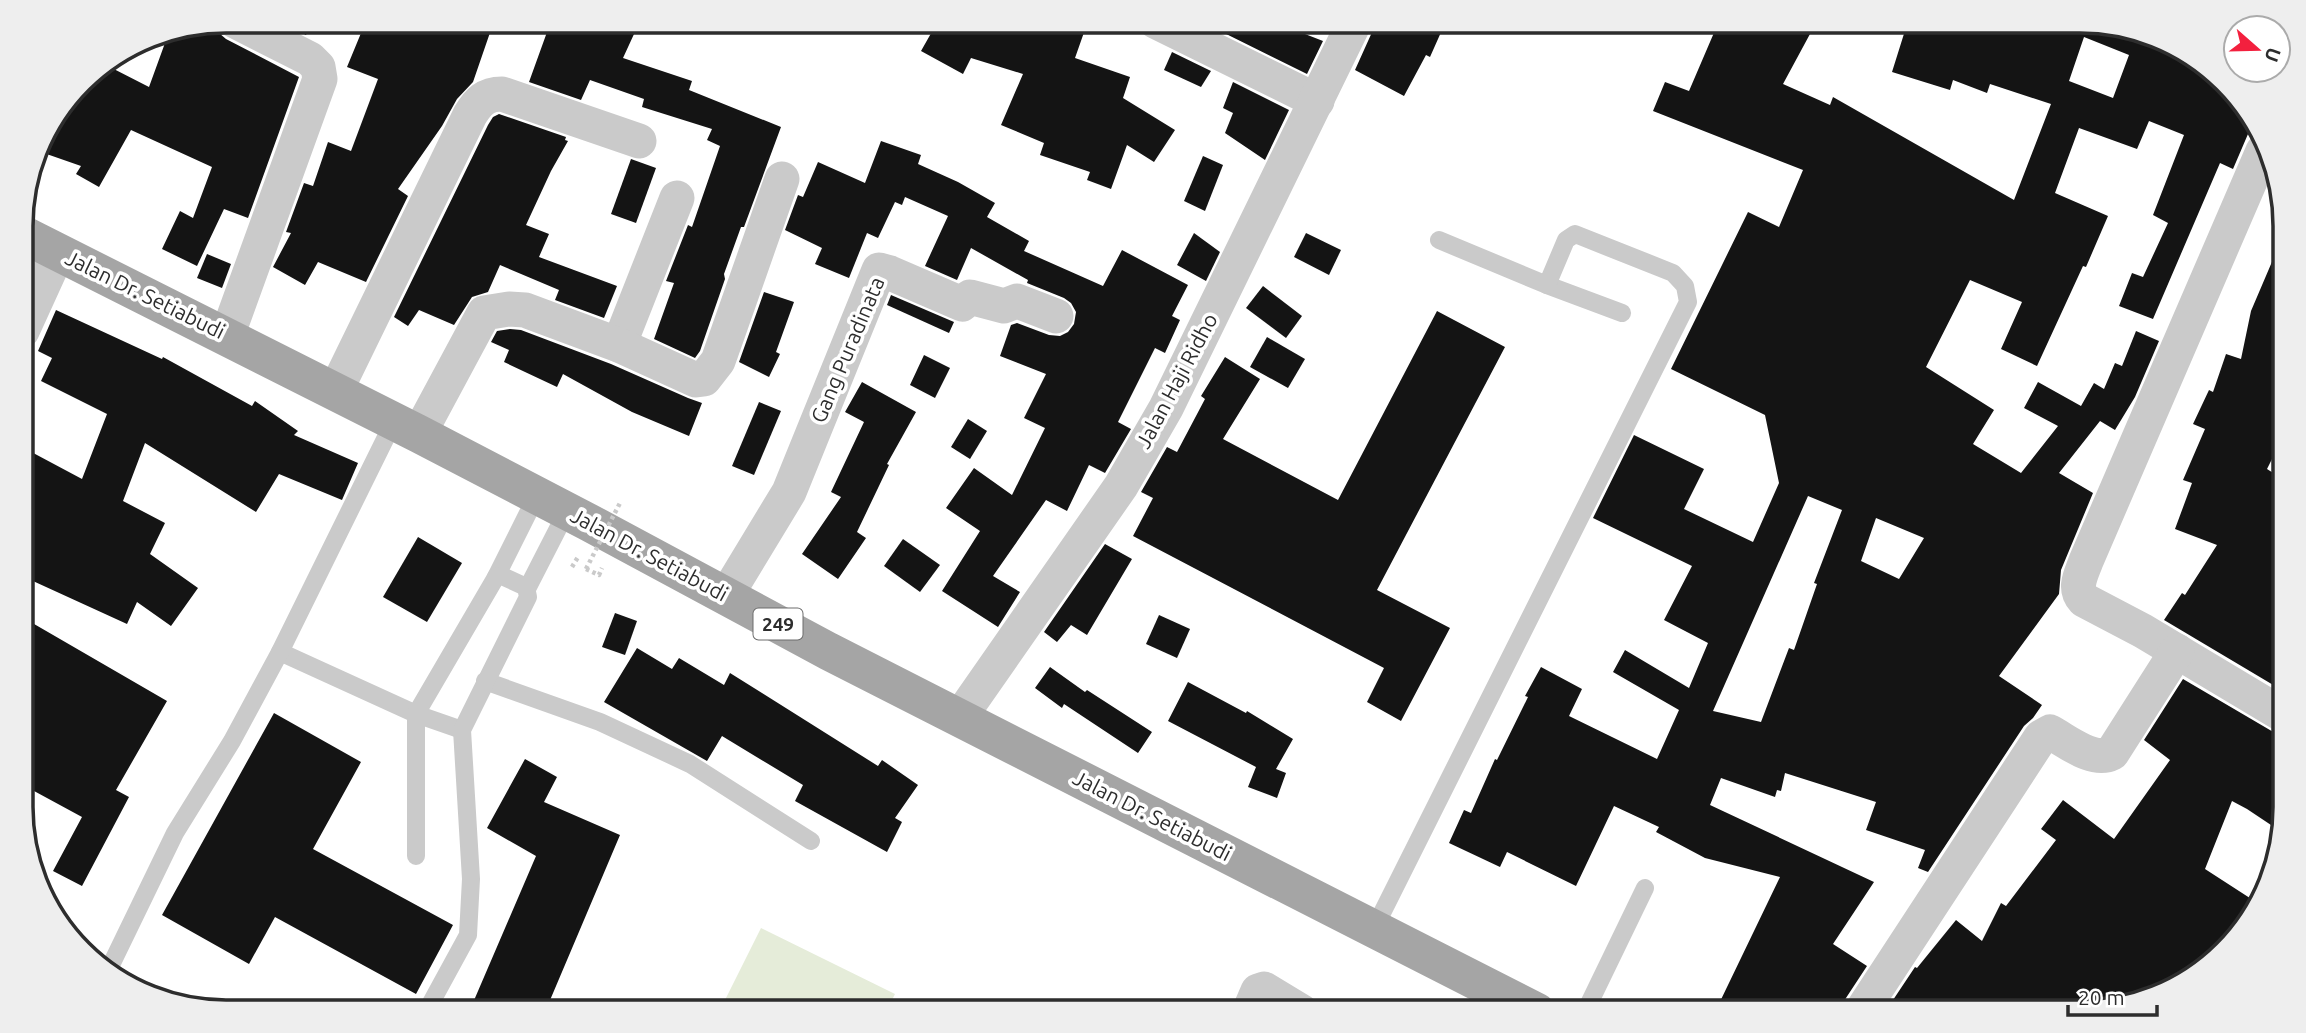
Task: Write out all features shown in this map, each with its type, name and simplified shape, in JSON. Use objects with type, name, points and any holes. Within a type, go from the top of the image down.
[{"type":"main road","name":"Jalan Dr. Setiabudi","points":[[34,240],[552,503],[960,718],[1374,929],[1504,999]]},
{"type":"street","points":[[1181,33],[1317,100]]},
{"type":"street","name":"Jalan Haji Ridho","points":[[960,718],[1067,566],[1147,442],[1349,33]]},
{"type":"street","points":[[227,336],[320,79],[318,67],[310,59],[261,34]]},
{"type":"street","points":[[335,392],[470,115],[484,98],[502,94],[639,141]]},
{"type":"street","points":[[2260,158],[2077,586],[2084,600],[2177,651],[2273,709]]},
{"type":"street","points":[[406,428],[484,313],[509,309],[525,310],[619,345],[696,380],[704,379],[718,361],[782,179]]},
{"type":"street","points":[[619,345],[677,198]]},
{"type":"street","points":[[34,305],[58,252]]},
{"type":"street","name":"Gang Puradinata","points":[[726,596],[789,492],[879,270],[962,304],[970,297],[1004,306],[1017,302],[1056,316]]},
{"type":"street","points":[[1869,999],[2041,737],[2050,732],[2094,755],[2105,757],[2112,753],[2177,651]]},
{"type":"street","points":[[1254,999],[1258,991],[1264,989],[1281,999]]},
{"type":"lane","points":[[1374,929],[1688,302],[1685,286],[1673,273],[1574,234],[1566,240],[1547,285]]},
{"type":"lane","points":[[1439,240],[1622,313]]},
{"type":"lane","points":[[112,962],[176,833],[232,741],[406,428]]},
{"type":"lane","points":[[416,856],[416,714],[496,577],[552,503]]},
{"type":"lane","points":[[433,1000],[468,935],[471,879],[462,730],[528,597],[527,589],[552,503]]},
{"type":"lane","points":[[496,577],[502,576],[527,589]]},
{"type":"lane","points":[[280,653],[416,714],[462,730]]},
{"type":"lane","points":[[485,681],[600,722],[690,764],[811,841]]},
{"type":"lane","points":[[1591,999],[1644,888]]},
{"type":"path","points":[[586,569],[620,503]]},
{"type":"path","points":[[572,567],[578,556]]},
{"type":"green space","points":[[761,928],[895,994],[892,1000],[725,1000]]},
{"type":"building","points":[[1225,33],[1305,33],[1323,41],[1307,74]]},
{"type":"building","points":[[1371,33],[1441,33],[1430,57],[1426,55],[1404,96],[1355,70]]},
{"type":"building","points":[[1714,33],[1810,33],[1783,84],[1830,105],[1833,97],[2014,200],[2051,104],[1990,84],[1987,93],[1953,80],[1950,90],[1892,72],[1904,33],[2079,33],[2129,40],[2176,59],[2197,73],[2233,109],[2248,133],[2233,169],[2220,163],[2153,319],[2119,306],[2132,273],[2143,277],[2168,223],[2153,215],[2184,135],[2149,121],[2137,149],[2079,128],[2055,193],[2108,216],[2037,366],[2001,349],[2022,302],[1970,280],[1926,367],[1994,410],[1973,444],[2021,473],[2058,426],[2024,408],[2038,382],[2081,406],[2094,383],[2104,389],[2115,363],[2122,366],[2136,331],[2159,341],[2135,397],[2115,430],[2100,421],[2059,473],[2093,493],[2061,570],[2059,594],[1999,676],[2042,705],[2024,726],[1928,872],[1918,868],[1925,850],[1866,830],[1876,802],[1785,773],[1781,791],[1777,790],[1775,797],[1721,778],[1710,805],[1874,882],[1833,944],[1867,966],[1845,999],[1721,999],[1780,877],[1705,858],[1656,832],[1659,827],[1614,806],[1576,886],[1507,852],[1500,867],[1449,843],[1464,810],[1471,813],[1541,667],[1582,689],[1569,716],[1657,759],[1679,710],[1613,672],[1625,650],[1689,688],[1708,643],[1664,620],[1692,566],[1593,518],[1634,435],[1704,469],[1684,509],[1753,542],[1779,483],[1765,415],[1671,369],[1748,212],[1779,227],[1803,170],[1653,111],[1665,82],[1689,91]],"holes":[[[2084,37],[2129,55],[2113,98],[2069,81]],[[1808,496],[1842,510],[1814,583],[1817,584],[1794,650],[1789,648],[1761,722],[1713,711]],[[1876,518],[1924,538],[1899,579],[1861,561]]]},
{"type":"building","points":[[214,34],[220,34],[299,77],[248,218],[224,209],[197,266],[162,249],[180,211],[193,218],[212,167],[131,130],[99,187],[76,174],[81,166],[48,154],[73,109],[99,81],[115,69],[149,87],[165,44]]},
{"type":"building","points":[[361,34],[490,34],[473,82],[457,99],[442,126],[398,189],[408,196],[366,282],[318,262],[305,285],[273,267],[291,233],[286,232],[304,183],[313,186],[328,142],[351,151],[378,79],[347,67]]},
{"type":"building","points":[[546,34],[634,34],[623,58],[692,81],[689,90],[781,127],[744,227],[741,227],[700,351],[695,358],[654,339],[674,283],[666,281],[688,225],[692,227],[720,146],[707,140],[712,129],[642,107],[644,99],[590,80],[581,100],[529,82]]},
{"type":"building","points":[[931,34],[1084,34],[1075,58],[1130,77],[1123,98],[1175,130],[1154,162],[1127,145],[1111,189],[1087,180],[1090,172],[1040,155],[1044,143],[1001,125],[1023,74],[971,58],[963,74],[921,51]]},
{"type":"building","points":[[1172,52],[1211,71],[1201,87],[1164,70]]},
{"type":"building","points":[[1233,82],[1289,110],[1265,160],[1225,133],[1233,113],[1223,108]]},
{"type":"building","points":[[499,114],[566,137],[565,140],[568,141],[526,225],[549,234],[539,257],[617,286],[604,318],[555,300],[559,290],[500,265],[488,292],[472,297],[454,325],[419,310],[408,326],[394,317],[488,125],[493,117]]},
{"type":"building","points":[[881,141],[921,155],[918,164],[995,203],[987,217],[1029,241],[1024,251],[1103,286],[1122,250],[1188,285],[1172,316],[1180,320],[1165,353],[1155,348],[1118,422],[1131,429],[1105,473],[1089,465],[1067,511],[1046,500],[993,576],[1020,592],[998,627],[942,591],[980,531],[946,508],[974,468],[1012,495],[1045,428],[1024,418],[1046,374],[1000,356],[1011,325],[1017,323],[1049,335],[1060,336],[1068,332],[1074,324],[1076,312],[1064,298],[1027,283],[1028,280],[971,248],[957,280],[925,266],[948,216],[905,197],[902,205],[895,202],[878,238],[867,233],[849,278],[815,264],[822,248],[785,230],[798,195],[803,197],[818,162],[865,183]]},
{"type":"building","points":[[1203,156],[1223,165],[1205,211],[1184,201]]},
{"type":"building","points":[[631,159],[656,168],[636,223],[611,214]]},
{"type":"building","points":[[1194,233],[1220,252],[1206,281],[1177,265]]},
{"type":"building","points":[[1306,233],[1341,250],[1329,275],[1294,257]]},
{"type":"building","points":[[207,254],[231,264],[222,288],[197,278]]},
{"type":"building","points":[[2273,259],[2273,457],[2267,469],[2273,473],[2273,685],[2164,620],[2182,593],[2185,595],[2217,545],[2175,529],[2192,483],[2183,480],[2205,429],[2193,424],[2209,390],[2213,392],[2226,354],[2241,359],[2251,311]]},
{"type":"building","points":[[1263,286],[1302,316],[1286,338],[1246,308]]},
{"type":"building","points":[[764,292],[794,302],[776,352],[780,354],[769,377],[739,362]]},
{"type":"building","points":[[891,295],[954,322],[949,333],[887,305]]},
{"type":"building","points":[[56,310],[162,359],[163,357],[252,406],[255,401],[298,431],[294,435],[358,463],[342,500],[279,474],[256,512],[145,443],[123,501],[165,523],[150,554],[198,588],[171,626],[137,602],[127,624],[33,581],[34,453],[82,479],[107,414],[41,381],[52,358],[38,351]]},
{"type":"building","points":[[1437,311],[1505,347],[1377,590],[1450,628],[1401,721],[1367,702],[1384,668],[1133,536],[1153,498],[1141,492],[1167,447],[1177,452],[1205,399],[1201,396],[1225,357],[1260,379],[1223,439],[1338,500]]},
{"type":"building","points":[[521,330],[611,364],[702,403],[689,436],[632,412],[563,374],[557,387],[504,362],[509,350],[491,342],[497,331]]},
{"type":"building","points":[[1267,337],[1305,359],[1288,388],[1250,367]]},
{"type":"building","points":[[924,355],[950,368],[935,398],[910,385]]},
{"type":"building","points":[[862,382],[916,412],[887,464],[889,465],[857,532],[866,538],[838,579],[802,554],[841,497],[831,492],[864,422],[845,412]]},
{"type":"building","points":[[759,402],[781,411],[754,475],[732,466]]},
{"type":"building","points":[[968,419],[987,431],[970,459],[951,447]]},
{"type":"building","points":[[418,537],[462,563],[427,622],[383,597]]},
{"type":"building","points":[[903,539],[940,565],[920,592],[884,566]]},
{"type":"building","points":[[1105,544],[1132,559],[1087,635],[1071,625],[1057,642],[1044,632]]},
{"type":"building","points":[[615,613],[637,621],[625,655],[602,647]]},
{"type":"building","points":[[1159,615],[1190,629],[1177,658],[1146,644]]},
{"type":"building","points":[[33,624],[167,701],[116,790],[129,797],[82,886],[53,871],[82,817],[33,790]]},
{"type":"building","points":[[637,648],[672,669],[679,658],[724,685],[730,673],[878,766],[882,760],[918,785],[895,818],[902,822],[887,852],[795,801],[803,785],[722,736],[707,761],[604,702]]},
{"type":"building","points":[[1050,667],[1085,692],[1087,690],[1152,732],[1138,753],[1064,704],[1062,708],[1035,688]]},
{"type":"building","points":[[2183,679],[2273,732],[2272,825],[2232,801],[2205,869],[2249,898],[2233,924],[2216,943],[2176,974],[2153,985],[2105,998],[1894,999],[1915,967],[1917,968],[1956,920],[1982,941],[2001,903],[2006,906],[2056,840],[2041,829],[2063,800],[2114,839],[2170,760],[2144,740]]},
{"type":"building","points":[[1188,682],[1246,713],[1247,711],[1293,739],[1276,769],[1286,773],[1277,798],[1248,787],[1256,767],[1168,721]]},
{"type":"building","points":[[274,713],[361,762],[313,849],[453,925],[416,994],[275,917],[249,964],[162,915]]},
{"type":"building","points":[[525,759],[557,777],[544,802],[620,835],[550,1000],[474,1000],[536,856],[487,828]]}]
